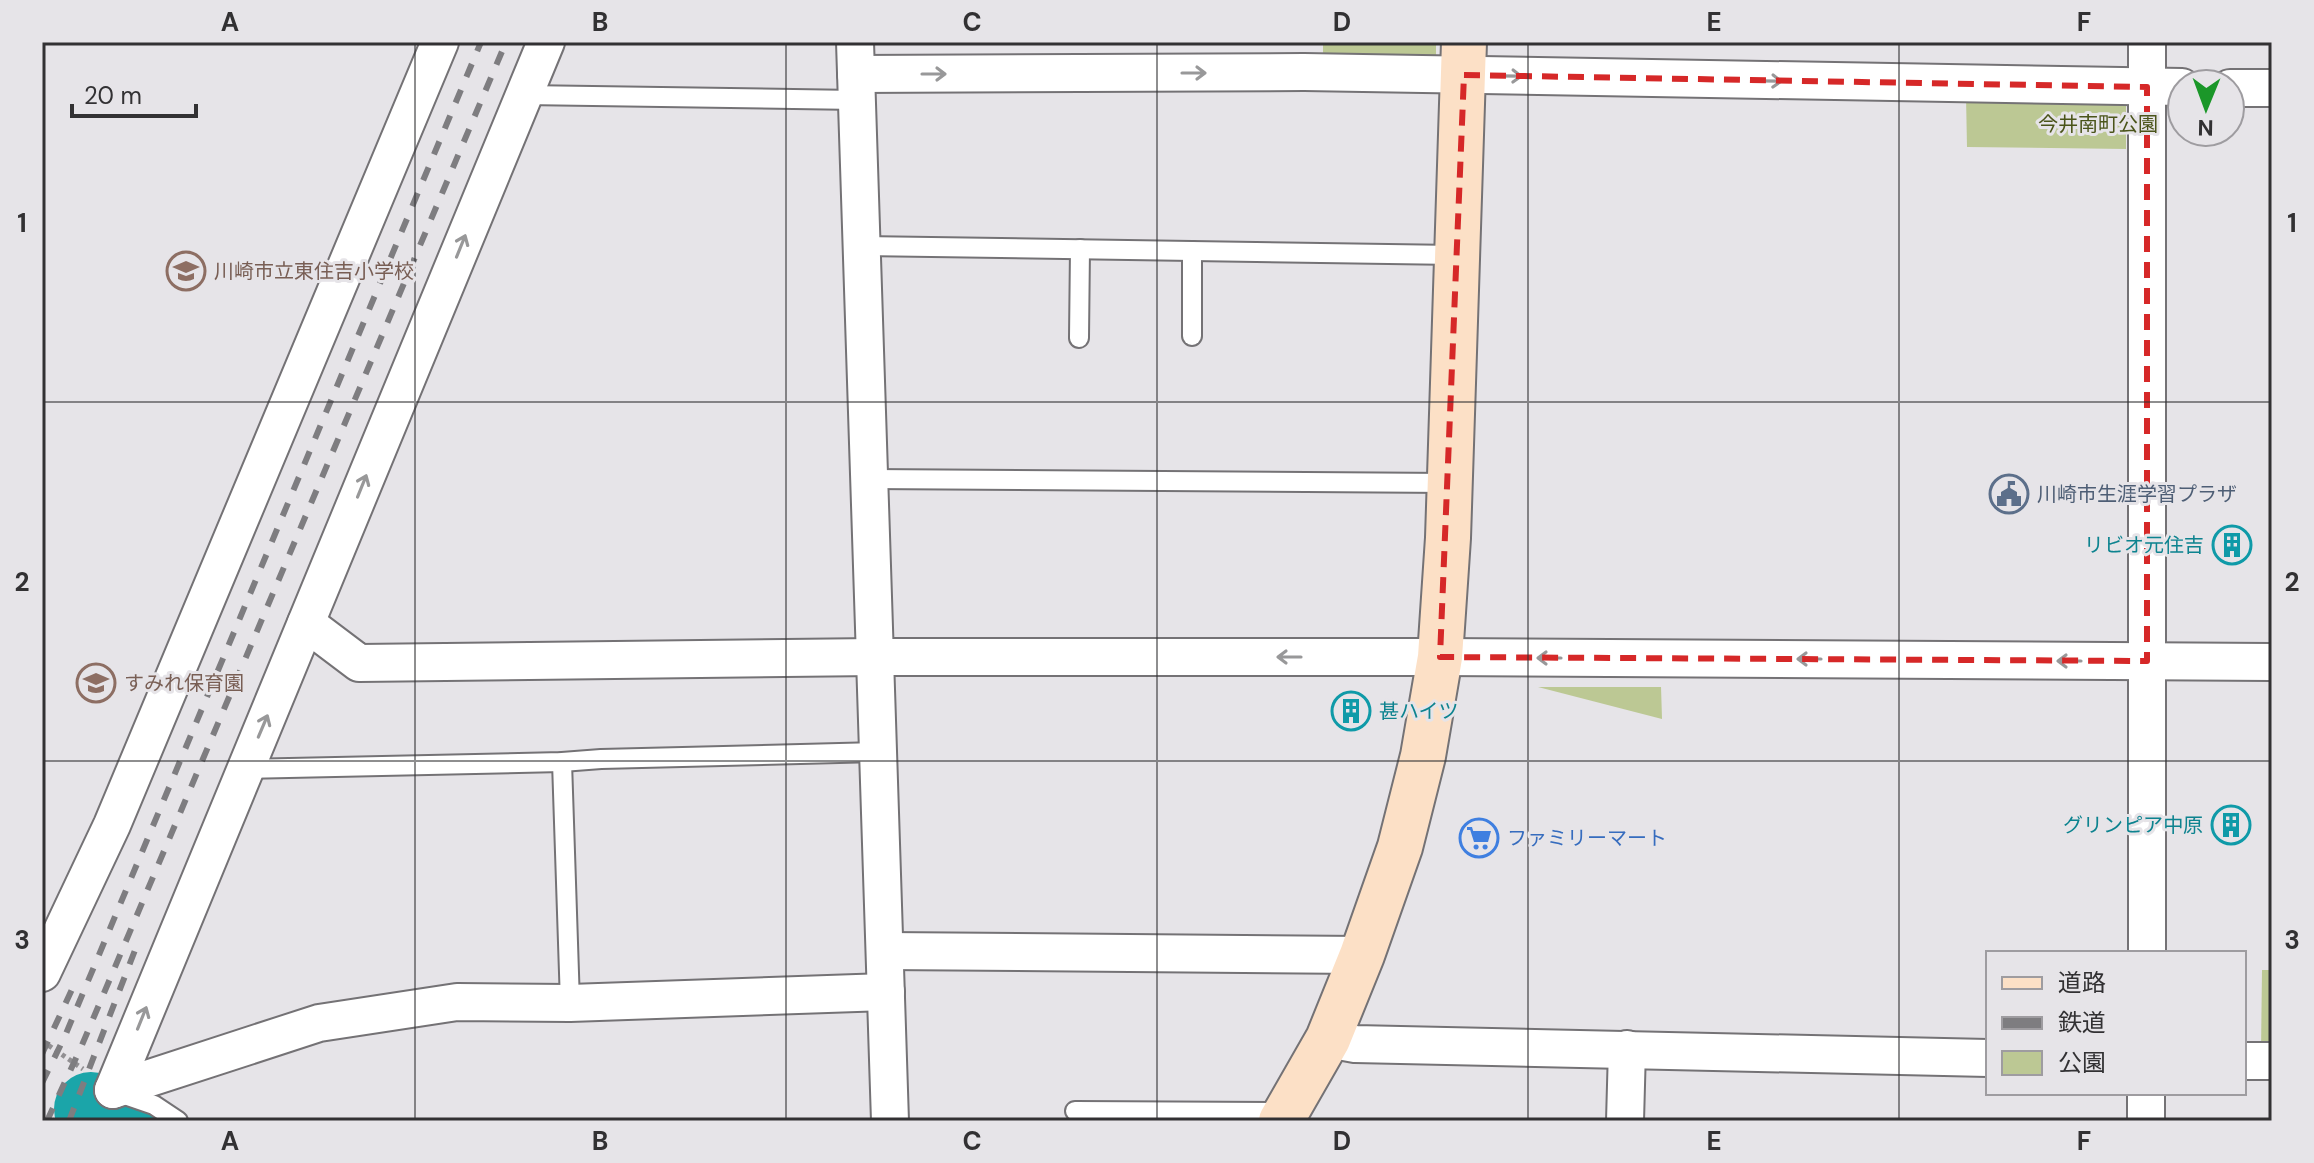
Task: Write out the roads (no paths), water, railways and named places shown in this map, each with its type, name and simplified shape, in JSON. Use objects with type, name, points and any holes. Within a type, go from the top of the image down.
[{"type":"street","points":[[42,973],[112,825],[440,42]]},
{"type":"street","points":[[113,1090],[546,42]]},
{"type":"street","points":[[2147,42],[2147,951]]},
{"type":"street","points":[[1284,1117],[1328,1039],[1400,847],[1423,756],[1440,657],[1450,483],[1464,59]]},
{"type":"street","points":[[890,1121],[856,72],[1304,72],[1464,59],[2166,87]]},
{"type":"street","points":[[2246,88],[2272,88]]},
{"type":"street","points":[[306,623],[359,663],[875,657],[2272,662]]},
{"type":"street","points":[[885,951],[1362,955]]},
{"type":"street","points":[[113,1090],[319,1023],[457,1002],[570,1003],[886,992]]},
{"type":"street","points":[[1328,1039],[1355,1044],[1986,1058]]},
{"type":"street","points":[[1625,1121],[1627,1049]]},
{"type":"street","points":[[2246,1061],[2272,1061]]},
{"type":"street","points":[[2146,1095],[2146,1121]]},
{"type":"lane","points":[[524,95],[856,72]]},
{"type":"lane","points":[[862,246],[1456,255]]},
{"type":"lane","points":[[1079,338],[1080,249]]},
{"type":"lane","points":[[1192,251],[1192,336]]},
{"type":"lane","points":[[870,479],[1450,483]]},
{"type":"lane","points":[[246,769],[878,752]]},
{"type":"lane","points":[[562,762],[570,1003]]},
{"type":"lane","points":[[113,1090],[154,1105],[178,1121]]},
{"type":"lane","points":[[1075,1111],[1284,1117]]},
{"type":"waterway","points":[[91,1109],[121,1121]]},
{"type":"railway","points":[[42,1083],[65,1036],[481,42]]},
{"type":"railway","points":[[47,1121],[82,1045],[506,42]]},
{"type":"railway","points":[[69,1121],[137,945]]},
{"type":"railway","points":[[42,1054],[74,985]]},
{"type":"place","name":"川崎市立東住吉小学校","points":[[186,271]]},
{"type":"place","name":"川崎市生涯学習プラザ","points":[[2009,494]]},
{"type":"place","name":"リビオ元住吉","points":[[2232,545]]},
{"type":"place","name":"すみれ保育園","points":[[96,683]]},
{"type":"place","name":"甚ハイツ","points":[[1351,711]]},
{"type":"place","name":"グリンピア中原","points":[[2231,825]]},
{"type":"place","name":"ファミリーマート","points":[[1479,838]]},
{"type":"park label","name":"今井南町公園","points":[[2098,124]]}]
